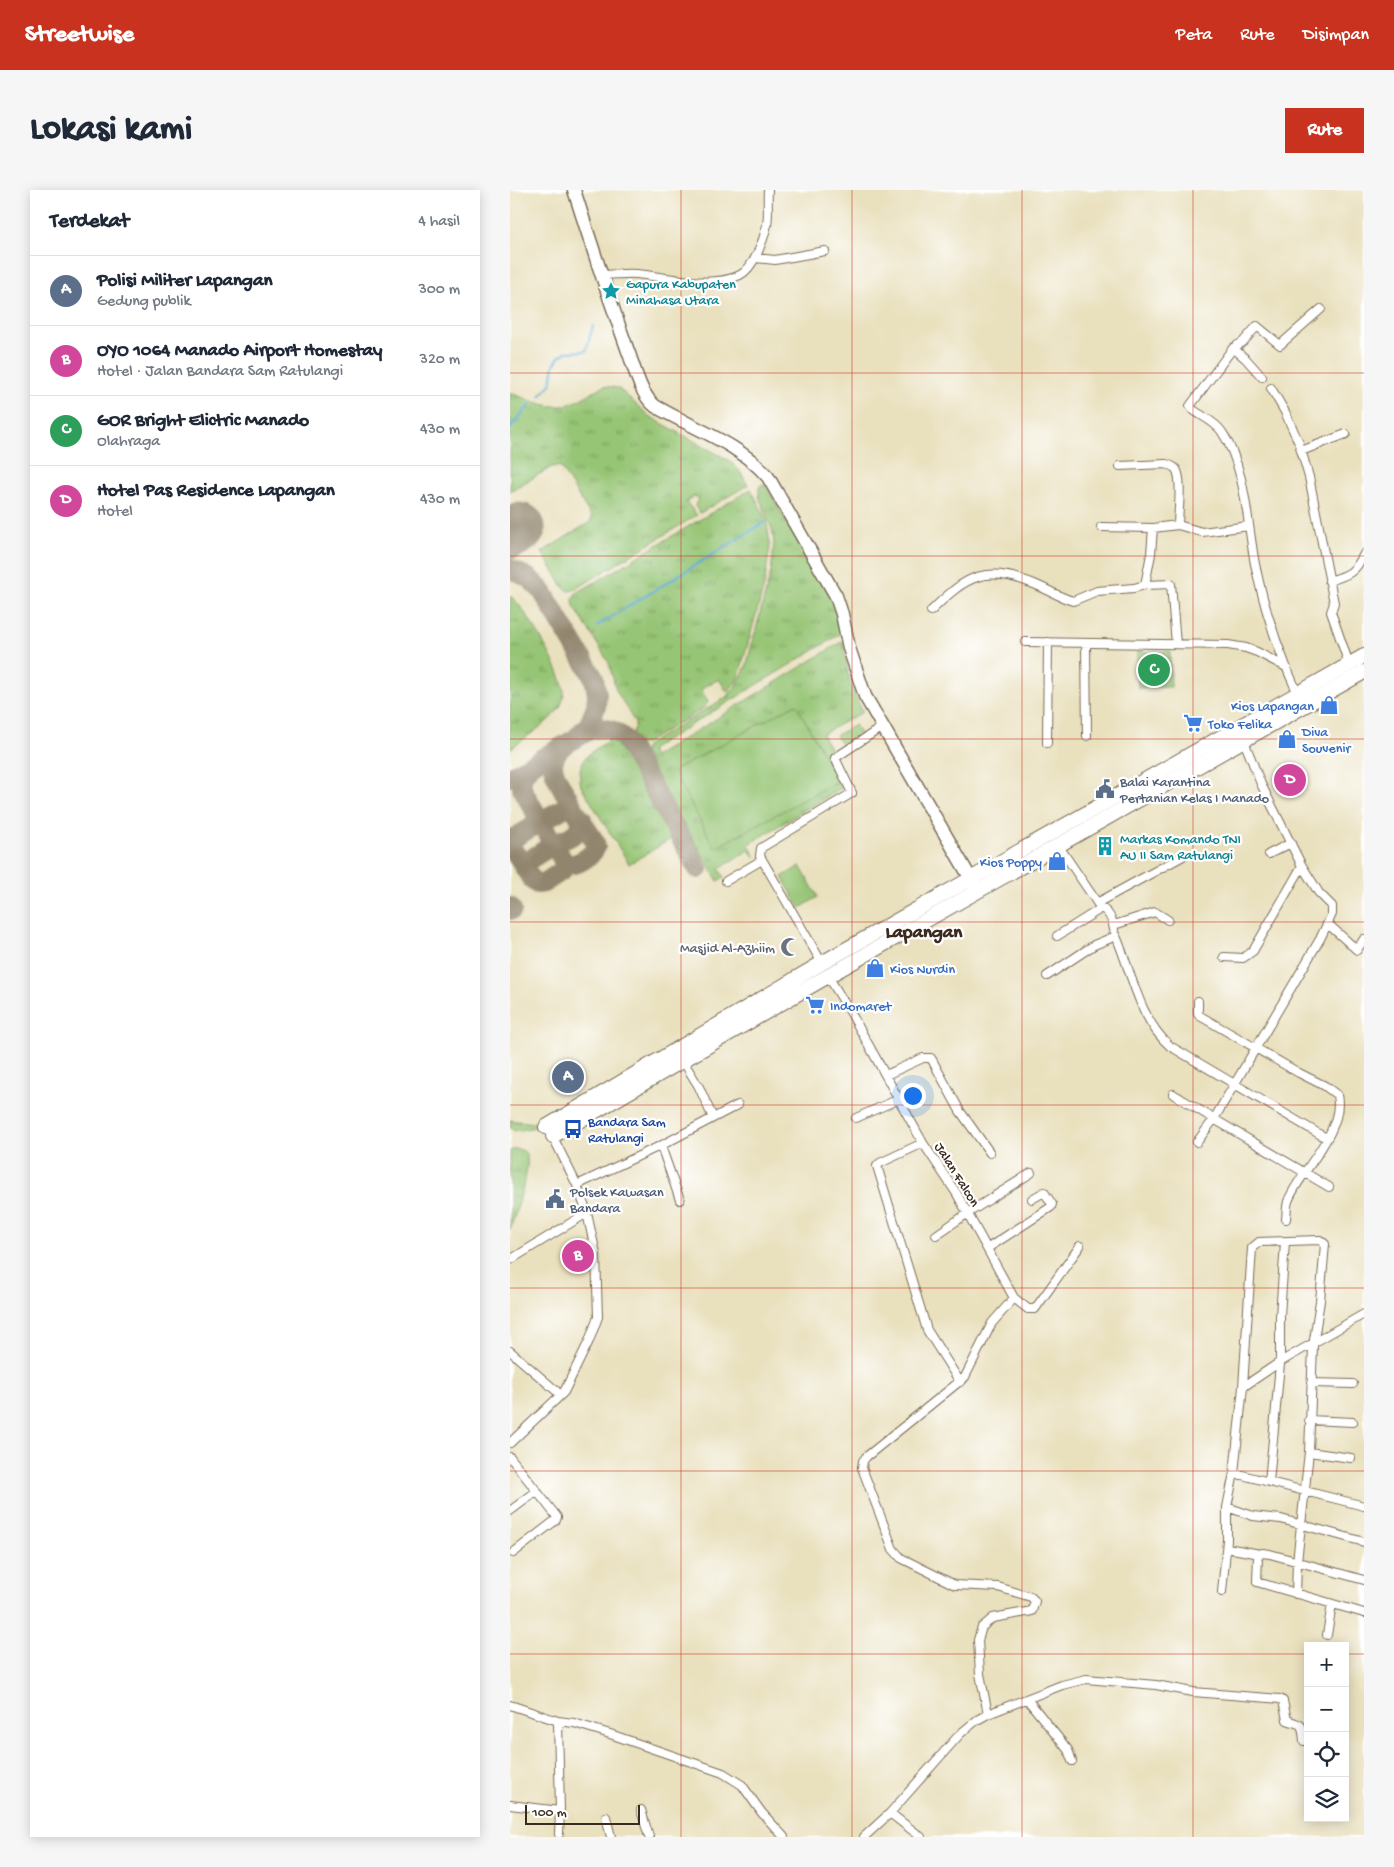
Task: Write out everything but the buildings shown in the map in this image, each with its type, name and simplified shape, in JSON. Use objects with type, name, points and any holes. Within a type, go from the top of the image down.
[{"type":"highway","points":[[550,1132],[683,1061],[828,976],[978,892],[1058,845],[1117,804],[1364,656]]},
{"type":"highway","points":[[550,1132],[822,963],[970,879],[1244,741],[1364,672]]},
{"type":"main road","points":[[574,190],[641,385],[652,404],[740,453],[755,463],[768,477],[836,596],[858,680],[865,696],[978,892]]},
{"type":"street","points":[[602,275],[639,274],[693,282],[741,274],[750,266],[755,258],[766,226],[768,190]]},
{"type":"street","points":[[755,258],[775,260],[825,251]]},
{"type":"street","points":[[1298,694],[1286,667],[1263,596],[1243,486],[1225,437],[1219,428],[1190,406],[1233,348],[1243,342],[1257,326],[1280,345],[1321,309]]},
{"type":"street","points":[[1233,348],[1262,377]]},
{"type":"street","points":[[1271,388],[1296,433],[1314,502],[1334,604],[1331,612],[1349,664]]},
{"type":"street","points":[[1301,451],[1346,434]]},
{"type":"street","points":[[1120,466],[1166,464],[1173,466],[1178,471],[1180,481],[1178,525]]},
{"type":"street","points":[[1101,527],[1153,528],[1178,525],[1202,532],[1249,526]]},
{"type":"street","points":[[1145,585],[1151,554],[1153,528]]},
{"type":"street","points":[[1329,581],[1355,570],[1364,554]]},
{"type":"street","points":[[931,612],[960,585],[974,578],[989,574],[1001,574],[1015,578],[1073,601],[1098,591],[1171,584],[1176,644]]},
{"type":"street","points":[[1024,642],[1221,645],[1246,648],[1286,667]]},
{"type":"street","points":[[1047,743],[1048,642]]},
{"type":"street","points":[[1086,643],[1087,736]]},
{"type":"street","points":[[822,963],[762,860],[760,856],[761,848],[852,793],[835,758],[882,726]]},
{"type":"street","points":[[1197,1142],[1214,1119],[1328,924],[1332,914],[1332,906],[1318,893],[1302,866],[1261,784],[1244,741]]},
{"type":"street","points":[[1269,854],[1291,843]]},
{"type":"street","points":[[1058,845],[1098,905],[1108,912],[1142,1004],[1162,1038],[1170,1046],[1326,1138]]},
{"type":"street","points":[[1098,905],[1183,856]]},
{"type":"street","points":[[726,881],[762,860]]},
{"type":"street","points":[[1224,957],[1243,958],[1253,952],[1302,866]]},
{"type":"street","points":[[1057,936],[1097,911],[1098,905]]},
{"type":"street","points":[[1114,925],[1155,912],[1168,920]]},
{"type":"street","points":[[1328,924],[1357,950],[1363,941]]},
{"type":"street","points":[[1047,976],[1101,941],[1116,936]]},
{"type":"street","name":"Jalan Falcon","points":[[828,976],[844,1001],[923,1143],[968,1213],[1014,1298]]},
{"type":"street","points":[[1198,1001],[1198,1013],[1200,1016],[1299,1073],[1331,1089],[1337,1095],[1339,1104],[1337,1112],[1326,1138],[1289,1198],[1286,1218]]},
{"type":"street","points":[[886,1075],[923,1058],[931,1058],[960,1111],[990,1154]]},
{"type":"street","points":[[683,1061],[699,1087],[713,1118]]},
{"type":"street","points":[[1173,1094],[1329,1187]]},
{"type":"street","points":[[856,1118],[899,1099]]},
{"type":"street","points":[[577,1185],[664,1144],[738,1105]]},
{"type":"street","points":[[510,1443],[561,1395],[570,1383],[598,1317],[596,1254],[587,1213],[577,1185],[550,1132]]},
{"type":"street","points":[[923,1143],[877,1166],[927,1330],[960,1382]]},
{"type":"street","points":[[664,1144],[662,1149],[680,1200]]},
{"type":"street","points":[[936,1235],[1031,1173]]},
{"type":"street","points":[[988,1248],[1052,1207],[1047,1194],[1044,1192],[1032,1198]]},
{"type":"street","points":[[510,1260],[587,1213]]},
{"type":"street","points":[[1222,1592],[1227,1548],[1227,1507],[1234,1472],[1243,1387],[1252,1248],[1259,1242],[1320,1240],[1325,1244],[1314,1342],[1309,1452],[1296,1594]]},
{"type":"street","points":[[1269,1482],[1280,1362],[1280,1316],[1285,1242]]},
{"type":"street","points":[[988,1714],[980,1674],[978,1640],[982,1627],[993,1618],[1032,1611],[1035,1601],[1031,1597],[998,1587],[955,1585],[901,1558],[894,1549],[862,1468],[863,1461],[960,1382],[970,1369],[980,1343],[992,1323],[1014,1298],[1028,1309],[1035,1309],[1080,1246]]},
{"type":"street","points":[[1243,1387],[1280,1362],[1364,1314]]},
{"type":"street","points":[[510,1351],[561,1395]]},
{"type":"street","points":[[1311,1383],[1353,1384]]},
{"type":"street","points":[[1309,1420],[1353,1422]]},
{"type":"street","points":[[1309,1452],[1351,1458]]},
{"type":"street","points":[[510,1457],[558,1517],[513,1553]]},
{"type":"street","points":[[1234,1472],[1364,1506]]},
{"type":"street","points":[[510,1511],[537,1491]]},
{"type":"street","points":[[1227,1507],[1253,1516],[1281,1519],[1364,1542]]},
{"type":"street","points":[[1227,1548],[1278,1556],[1364,1580]]},
{"type":"street","points":[[1260,1554],[1258,1556],[1257,1582],[1364,1613]]},
{"type":"street","points":[[1327,1635],[1332,1604]]},
{"type":"street","points":[[864,1837],[890,1813],[960,1734],[977,1720],[1026,1698],[1078,1680],[1092,1678],[1156,1685],[1193,1692],[1280,1699],[1283,1701],[1287,1720],[1302,1726],[1304,1741]]},
{"type":"street","points":[[1026,1698],[1068,1750],[1072,1761]]},
{"type":"street","points":[[510,1705],[558,1721],[574,1723],[610,1734],[723,1773],[742,1785],[762,1813],[784,1837]]},
{"type":"street","points":[[558,1721],[559,1834]]},
{"type":"street","points":[[510,1805],[560,1812]]},
{"type":"street","points":[[641,1810],[649,1837]]},
{"type":"street","points":[[890,1813],[921,1837]]},
{"type":"street","points":[[606,1817],[611,1837]]},
{"type":"green space","points":[[604,386],[618,388],[649,416],[730,461],[739,470],[748,485],[700,513],[695,505],[699,500],[695,496],[686,502],[697,515],[574,590],[569,591],[563,587],[542,552],[590,522],[592,518],[560,466],[552,467],[510,491],[510,393],[541,404],[556,406],[576,401]]},
{"type":"green space","points":[[762,484],[765,485],[832,598],[842,633],[650,750],[654,757],[843,641],[850,684],[863,712],[822,734],[832,751],[827,759],[843,787],[749,844],[755,856],[749,850],[719,869],[724,877],[718,881],[643,755],[649,744],[728,696],[746,667],[771,572],[774,543],[772,529],[759,497],[759,487]]},
{"type":"green space","points":[[751,489],[767,521],[770,546],[764,586],[740,672],[735,683],[727,692],[719,679],[701,689],[708,702],[704,708],[644,744],[637,743],[632,736],[635,723],[616,690],[609,663],[574,606],[575,594]]},
{"type":"green space","points":[[510,596],[517,602],[543,641],[558,671],[564,696],[560,707],[552,717],[510,749]]},
{"type":"green space","points":[[1170,651],[1171,687],[1138,688],[1137,652]]},
{"type":"green space","points":[[796,704],[838,781],[715,848],[673,771]]},
{"type":"green space","points":[[855,725],[861,736],[842,746],[836,735]]},
{"type":"green space","points":[[610,740],[616,743],[672,836],[671,839],[629,864],[581,786],[580,770],[582,763],[590,753]]},
{"type":"green space","points":[[800,866],[818,897],[800,908],[782,877]]},
{"type":"green space","points":[[510,1120],[535,1123],[536,1127],[515,1131],[510,1128]]},
{"type":"green space","points":[[515,1149],[524,1152],[527,1163],[522,1193],[510,1229],[510,1151]]},
{"type":"waterway","points":[[540,396],[551,384],[554,365],[559,357],[566,352],[586,351],[593,326]]},
{"type":"waterway","points":[[510,429],[530,404]]},
{"type":"waterway","points":[[597,626],[765,522]]},
{"type":"taxiway","points":[[510,569],[529,578],[542,591],[594,678],[597,694],[596,707],[589,724],[578,736]]},
{"type":"taxiway","points":[[510,777],[590,730],[601,728],[611,730],[627,742],[698,869]]},
{"type":"taxiway","points":[[563,746],[557,752],[554,760],[555,773],[564,792],[595,842],[596,847],[582,861],[573,864],[564,862]]},
{"type":"taxiway","points":[[510,845],[532,880],[537,884],[544,883],[562,871],[564,862],[522,789],[522,777],[531,764]]},
{"type":"taxiway","points":[[510,838],[514,838],[534,826],[537,816],[545,819],[564,808],[568,803],[568,797]]},
{"type":"taxiway","points":[[518,858],[523,861],[529,860],[548,848],[550,839],[560,841],[571,836],[579,829],[582,819]]},
{"type":"runway","points":[[510,534],[520,528]]},
{"type":"place","name":"Gapura Kabupaten Minahasa Utara","points":[[611,291]]},
{"type":"place","name":"GOR Bright Elictric Manado","points":[[1154,670]]},
{"type":"place","name":"Kios Lapangan","points":[[1329,705]]},
{"type":"place","name":"Toko Felika","points":[[1193,723]]},
{"type":"place","name":"Diva Souvenir","points":[[1287,739]]},
{"type":"place","name":"Hotel Pas Residence Lapangan","points":[[1290,780]]},
{"type":"place","name":"Balai Karantina Pertanian Kelas I Manado","points":[[1105,789]]},
{"type":"place","name":"Markas Komando TNI AU II Sam Ratulangi","points":[[1105,846]]},
{"type":"place","name":"Kios Poppy","points":[[1057,861]]},
{"type":"place","name":"Masjid Al-Azhiim","points":[[790,947]]},
{"type":"place","name":"Kios Nurdin","points":[[875,968]]},
{"type":"place","name":"Indomaret","points":[[815,1005]]},
{"type":"place","name":"Polisi Militer Lapangan","points":[[568,1077]]},
{"type":"place","name":"Bandara Sam Ratulangi","points":[[573,1129]]},
{"type":"place","name":"Polsek Kawasan Bandara","points":[[555,1199]]},
{"type":"place","name":"OYO 1064 Manado Airport Homestay","points":[[578,1256]]},
{"type":"district","name":"Lapangan","points":[[924,930]]}]
